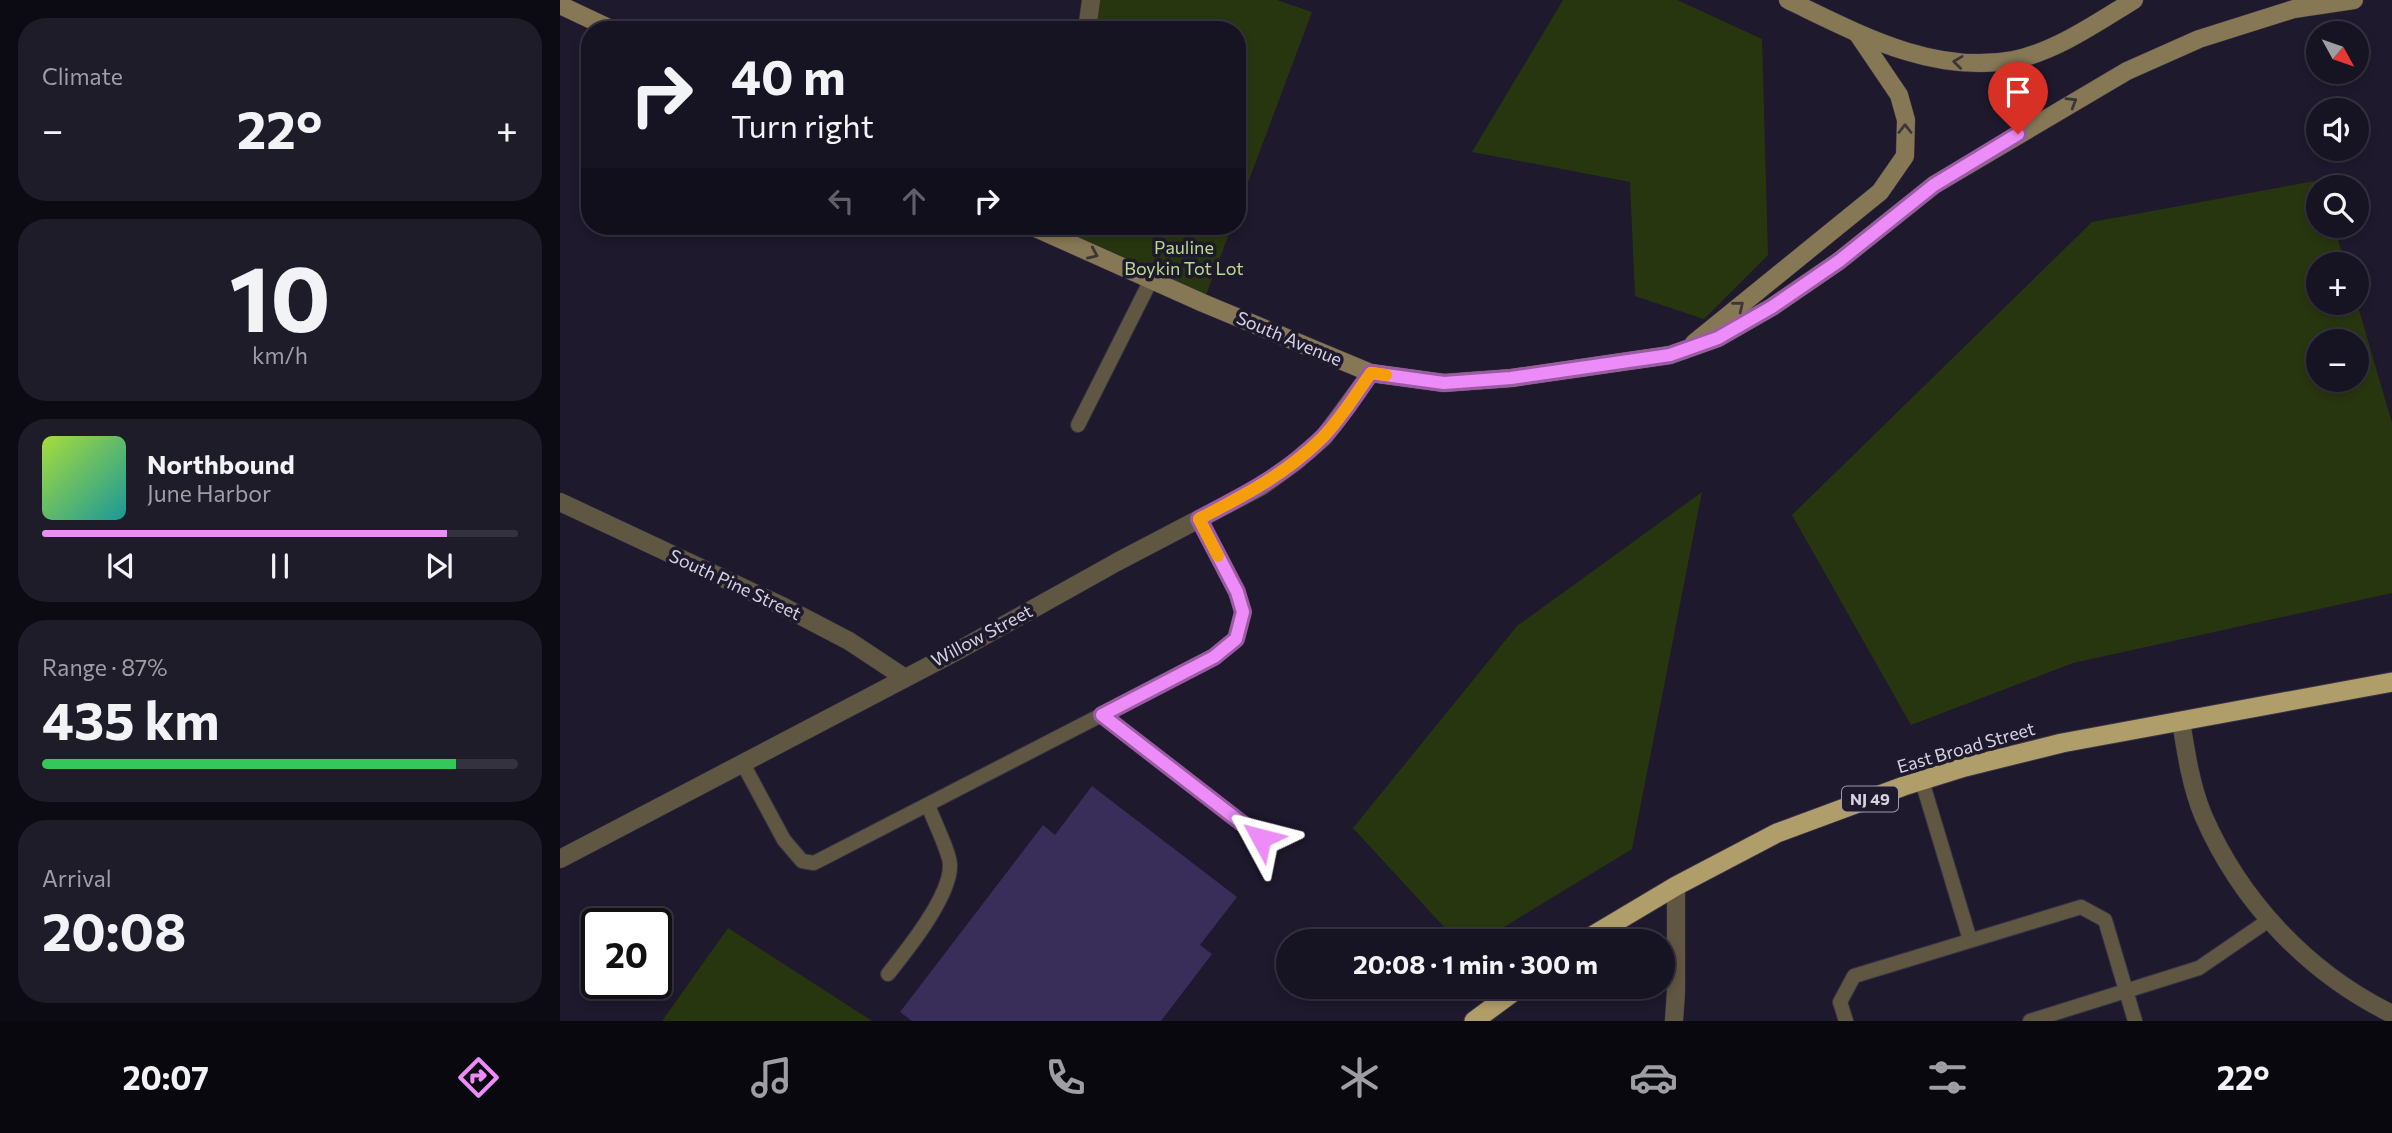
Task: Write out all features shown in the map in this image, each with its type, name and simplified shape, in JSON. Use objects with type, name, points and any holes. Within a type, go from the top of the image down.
[{"type":"highway","name":"East Broad Street","points":[[1604,929],[1676,886],[1777,833],[1922,781],[2062,743],[2392,682]]},
{"type":"highway","points":[[1474,1021],[1504,999]]},
{"type":"main road","points":[[1788,0],[1904,52],[1962,64],[2015,59],[2059,43],[2134,0]]},
{"type":"main road","points":[[2265,18],[2292,0]]},
{"type":"main road","points":[[2265,18],[2294,9],[2354,0]]},
{"type":"main road","points":[[560,5],[594,21]]},
{"type":"main road","name":"South Avenue","points":[[1064,235],[1151,280],[1371,373],[1444,383],[1498,379],[1670,355],[1718,338],[1772,307],[1839,261],[1934,185],[2081,96],[2127,71],[2199,39],[2265,18]]},
{"type":"main road","points":[[1686,349],[1880,192],[1905,156],[1906,120],[1899,95],[1857,33]]},
{"type":"street","points":[[1088,21],[1091,0]]},
{"type":"street","name":"Willow Street","points":[[560,859],[1262,486],[1324,437],[1371,373]]},
{"type":"street","name":"South Pine Street","points":[[560,502],[793,612],[849,641],[905,678]]},
{"type":"street","points":[[2181,721],[2188,764],[2203,814],[2231,870],[2269,920],[2294,946],[2333,978],[2392,1014]]},
{"type":"street","points":[[1674,1021],[1676,886]]},
{"type":"lane","points":[[1077,425],[1151,280]]},
{"type":"lane","points":[[742,762],[783,840],[802,861],[814,863],[1214,657],[1236,639],[1243,612],[1237,592],[1199,519]]},
{"type":"lane","points":[[1102,715],[1261,838]]},
{"type":"lane","points":[[1922,781],[1970,940]]},
{"type":"lane","points":[[888,974],[913,943],[944,890],[951,865],[928,805]]},
{"type":"lane","points":[[1846,1021],[1840,1002],[1854,976],[2081,907],[2105,920],[2135,1021]]},
{"type":"lane","points":[[2029,1021],[2199,968],[2269,920]]},
{"type":"green space","name":"Pauline Boykin Tot Lot","points":[[1091,0],[1277,0],[1312,12],[1246,188],[1246,21],[1088,21]]},
{"type":"green space","points":[[1563,0],[1677,0],[1762,39],[1768,255],[1704,319],[1635,296],[1630,182],[1472,152]]},
{"type":"green space","points":[[2306,183],[2306,238],[2337,238],[2342,252],[2306,252],[2306,315],[2360,315],[2365,329],[2306,329],[2306,392],[2369,392],[2369,344],[2392,423],[2392,593],[2073,663],[1911,725],[1792,515],[2092,222]]},
{"type":"green space","name":"Pauline Boykin Tot Lot","points":[[1058,235],[1229,235],[1203,303],[1057,238]]},
{"type":"green space","points":[[1702,492],[1632,849],[1501,929],[1446,929],[1353,828],[1517,626]]},
{"type":"green space","points":[[728,928],[872,1021],[662,1021]]},
{"type":"building","points":[[1092,786],[1237,897],[1200,945],[1212,954],[1161,1021],[912,1021],[900,1012],[1043,825],[1055,835]]},
{"type":"slow traffic","points":[[1218,556],[1199,519],[1262,486],[1295,462],[1324,437],[1371,373],[1386,375]]},
{"type":"route","points":[[1261,838],[1102,715],[1214,657],[1236,639],[1243,612],[1237,592],[1199,519],[1262,486],[1295,462],[1324,437],[1371,373],[1444,383],[1511,378],[1670,355],[1718,338],[1772,307],[1839,261],[1934,185],[2018,134]]}]
